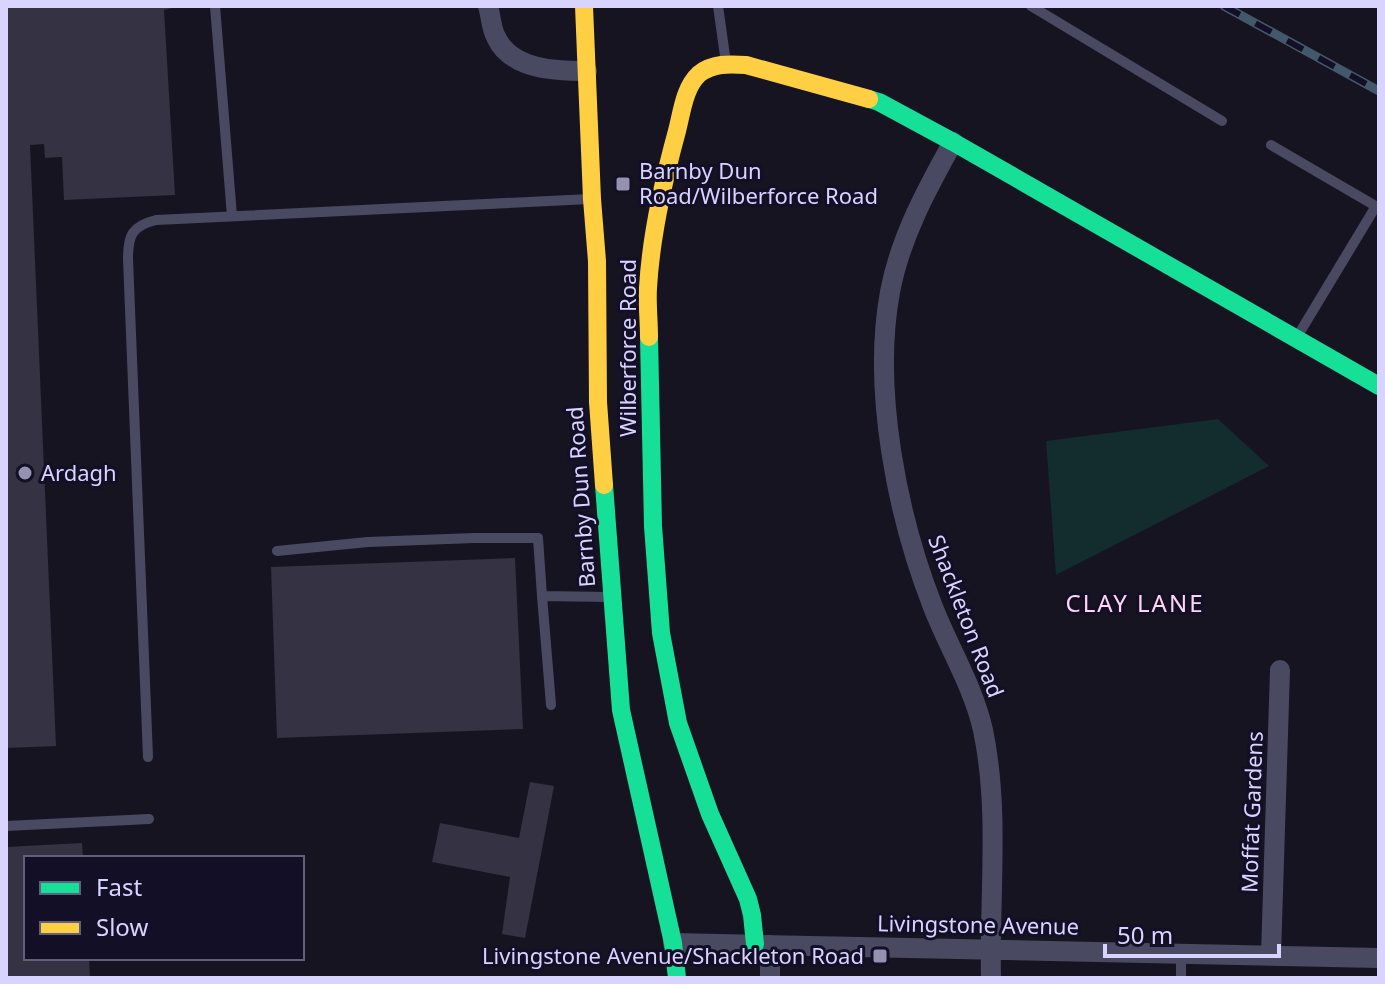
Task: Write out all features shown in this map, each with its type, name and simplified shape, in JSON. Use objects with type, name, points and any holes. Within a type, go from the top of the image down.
[{"type":"street","points":[[488,6],[496,38],[509,53],[534,67],[553,71],[587,71]]},
{"type":"street","name":"Barnby Dun Road","points":[[584,6],[597,261],[598,402],[621,710],[673,943],[677,978]]},
{"type":"street","points":[[726,64],[746,65],[879,102],[1379,386]]},
{"type":"street","name":"Wilberforce Road","points":[[726,64],[710,67],[697,76],[687,92],[666,171],[653,237],[648,289],[653,526],[661,633],[678,723],[710,814],[748,899],[762,944]]},
{"type":"street","name":"Shackleton Road","points":[[953,142],[923,196],[903,245],[890,292],[885,349],[886,421],[900,500],[916,558],[933,608],[961,667],[982,728],[991,781],[991,978]]},
{"type":"street","name":"Moffat Gardens","points":[[1271,955],[1280,670]]},
{"type":"street","name":"Livingstone Avenue","points":[[673,943],[1379,958]]},
{"type":"street","points":[[762,944],[770,978]]},
{"type":"lane","points":[[215,6],[232,216]]},
{"type":"lane","points":[[718,6],[726,64]]},
{"type":"lane","points":[[1031,6],[1222,121]]},
{"type":"lane","points":[[1271,145],[1378,207],[1296,339]]},
{"type":"lane","points":[[148,757],[128,242],[133,231],[145,222],[156,220],[592,199]]},
{"type":"lane","points":[[277,551],[368,542],[538,538],[551,705]]},
{"type":"lane","points":[[542,596],[612,597]]},
{"type":"lane","points":[[6,826],[149,819]]},
{"type":"lane","points":[[1181,953],[1181,978]]},
{"type":"green space","points":[[1218,419],[1269,466],[1056,575],[1046,441]]},
{"type":"building","name":"Ardagh","points":[[6,6],[177,7],[164,10],[175,195],[64,200],[62,157],[45,158],[44,144],[30,145],[56,746],[6,748]]},
{"type":"building","points":[[515,558],[523,729],[277,738],[271,567]]},
{"type":"building","points":[[530,782],[554,786],[525,938],[502,934],[510,877],[432,862],[440,823],[519,838]]},
{"type":"building","points":[[82,843],[83,856],[24,856],[24,960],[89,960],[90,978],[6,978],[6,847]]},
{"type":"railway","points":[[1224,6],[1379,91]]},
{"type":"traffic: fast","points":[[869,99],[953,142],[1379,386]]},
{"type":"traffic: fast","points":[[649,337],[653,526],[661,633],[678,723],[710,814],[748,899],[755,944]]},
{"type":"traffic: fast","points":[[604,485],[621,710],[673,943],[677,978]]},
{"type":"traffic: slow","points":[[584,6],[597,261],[598,402],[604,485]]},
{"type":"traffic: slow","points":[[649,337],[648,288],[658,209],[684,101],[699,74],[716,66],[746,65],[869,99]]},
{"type":"place","name":"Barnby Dun Road/Wilberforce Road","points":[[623,184]]},
{"type":"place","name":"Ardagh","points":[[25,473]]},
{"type":"place","name":"Livingstone Avenue/Shackleton Road","points":[[880,956]]},
{"type":"district","name":"CLAY LANE","points":[[1135,604]]}]
